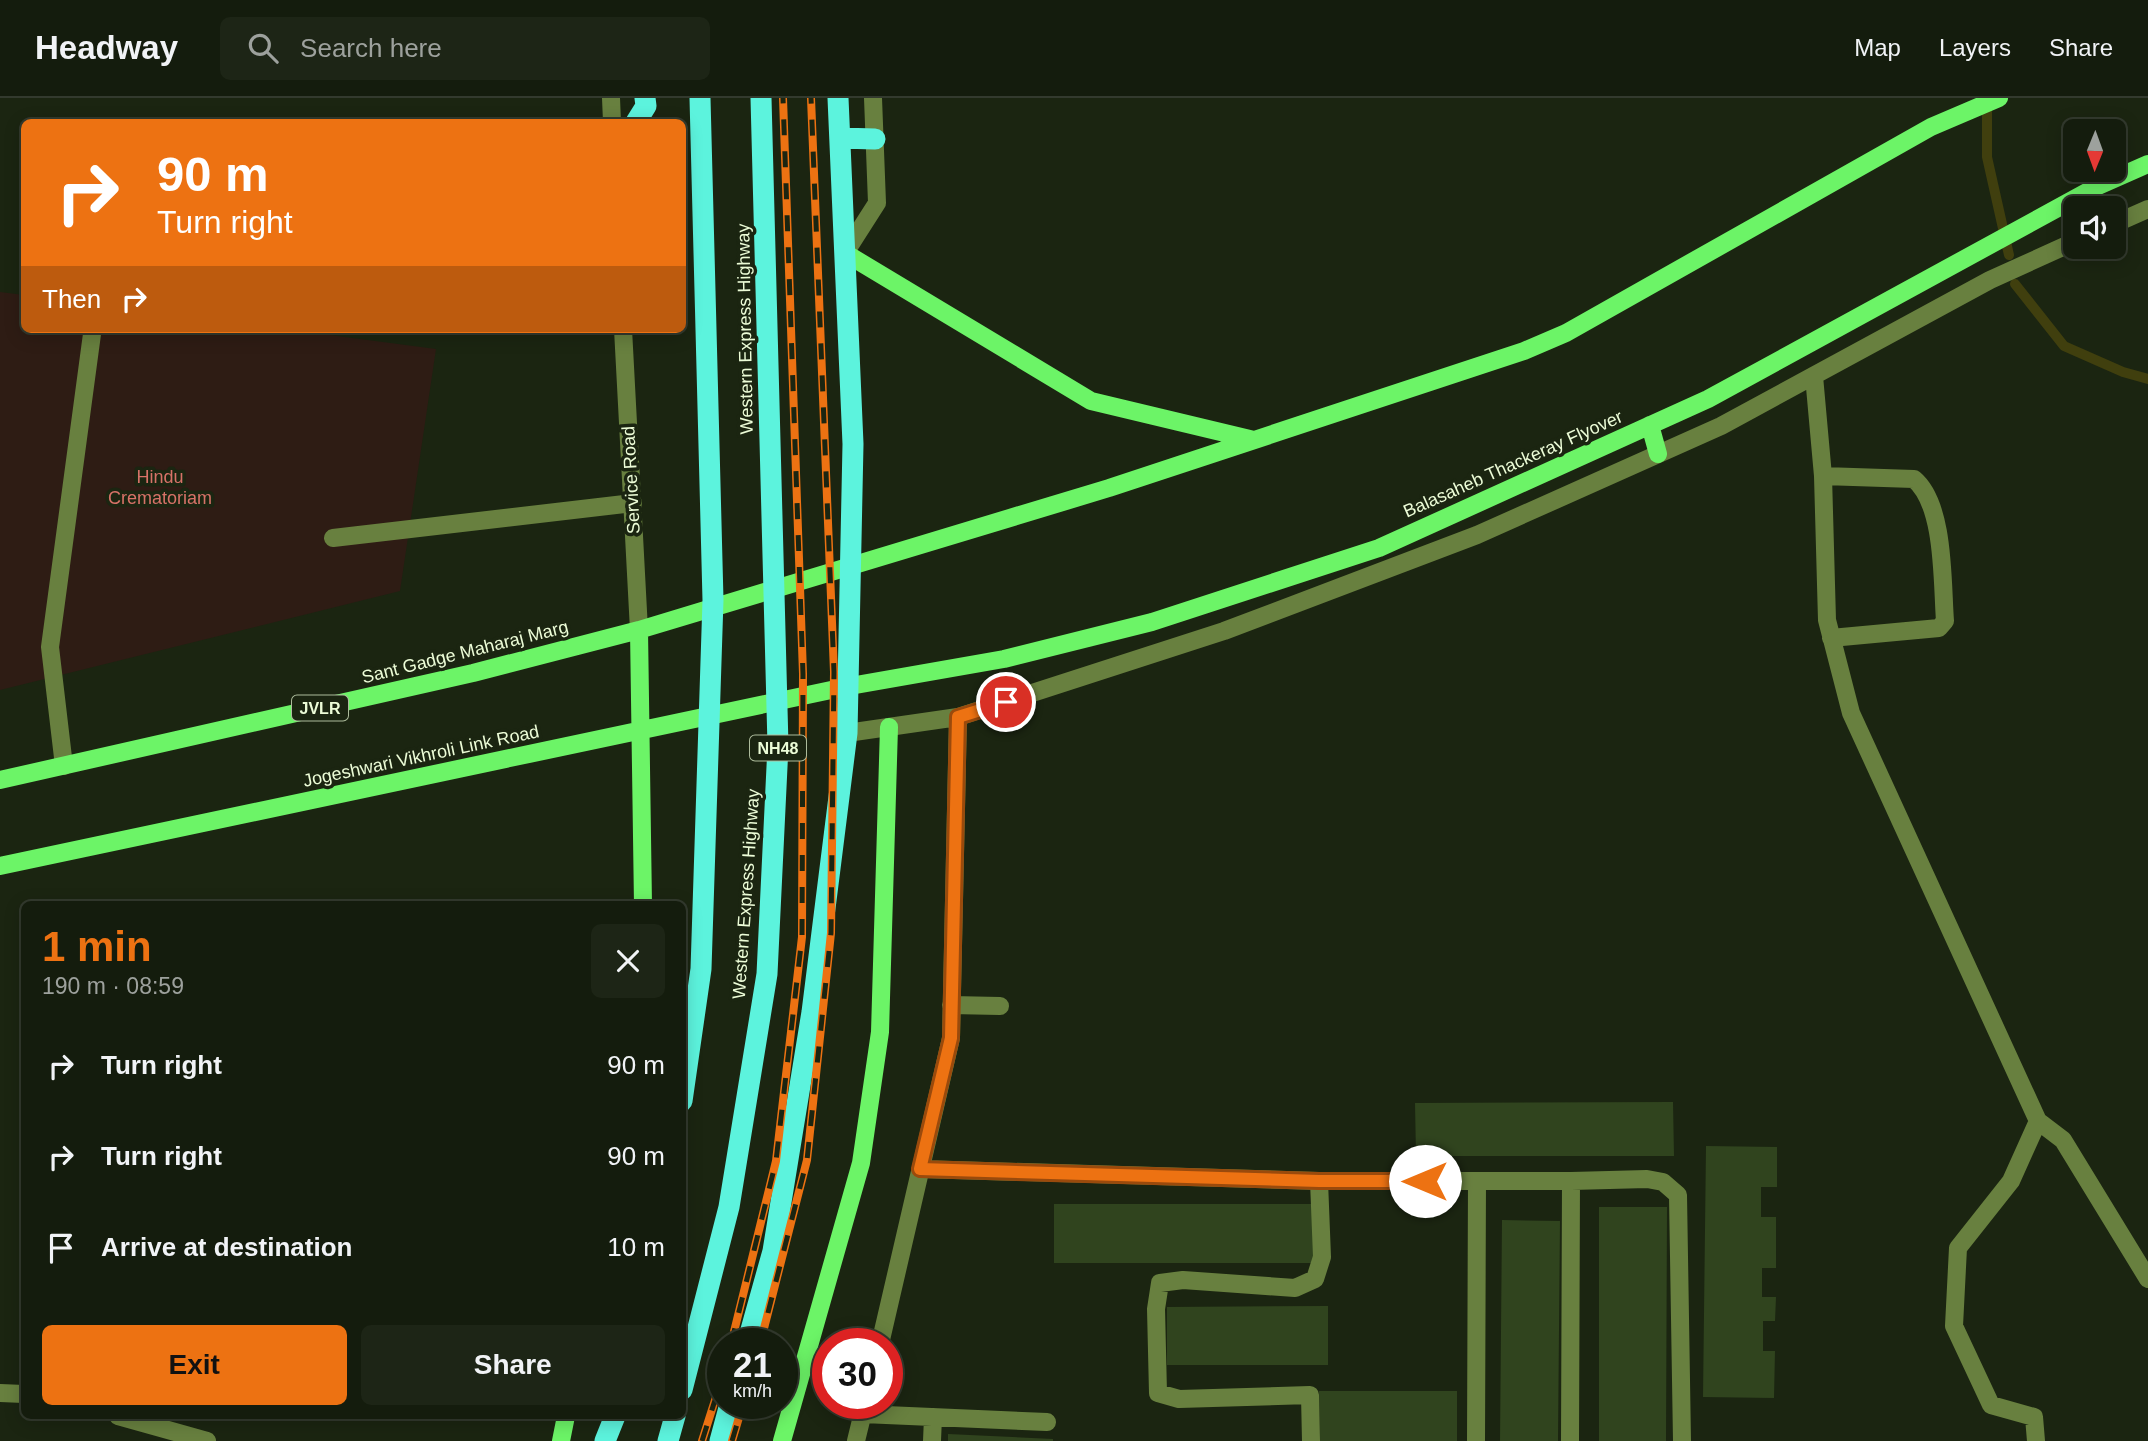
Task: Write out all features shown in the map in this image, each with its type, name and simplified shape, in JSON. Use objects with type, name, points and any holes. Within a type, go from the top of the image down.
[{"type":"highway","points":[[638,119],[646,106],[645,98]]},
{"type":"highway","points":[[686,1073],[701,969],[713,600],[701,98]]},
{"type":"highway","name":"Western Express Highway","points":[[686,1374],[729,1207],[767,974],[778,746],[761,98]]},
{"type":"highway","points":[[751,1328],[773,1251],[812,1012],[847,733],[853,564],[853,444],[838,98]]},
{"type":"highway","points":[[840,138],[874,139]]},
{"type":"highway","points":[[605,1441],[614,1419]]},
{"type":"highway","points":[[668,1441],[674,1419]]},
{"type":"highway","points":[[720,1441],[726,1419]]},
{"type":"main road","points":[[853,564],[1109,488],[1524,351],[1566,333],[1931,127],[1999,98]]},
{"type":"main road","name":"Balasaheb Thackeray Flyover","points":[[850,686],[1004,659],[1152,622],[1378,548],[1708,399],[2098,186],[2148,164]]},
{"type":"main road","points":[[845,253],[1091,401],[1254,440]]},
{"type":"main road","points":[[1650,425],[1658,454]]},
{"type":"main road","name":"Sant Gadge Maharaj Marg","points":[[0,779],[473,673],[639,630],[853,564]]},
{"type":"main road","points":[[639,630],[643,901]]},
{"type":"main road","name":"Jogeshwari Vikhroli Link Road","points":[[0,866],[850,686]]},
{"type":"main road","points":[[782,1441],[861,1163],[880,1032],[889,727]]},
{"type":"main road","points":[[561,1441],[565,1419]]},
{"type":"street","points":[[611,98],[612,119]]},
{"type":"street","points":[[845,253],[877,203],[873,98]]},
{"type":"street","points":[[2126,218],[2148,208]]},
{"type":"street","points":[[847,733],[958,717],[1224,631],[1477,535],[1721,426],[1990,280],[2063,248]]},
{"type":"street","name":"Service Road","points":[[623,333],[639,630]]},
{"type":"street","points":[[64,765],[50,647],[92,334]]},
{"type":"street","points":[[1814,376],[1823,476],[1827,620],[1851,713],[2038,1121],[2063,1140],[2148,1279]]},
{"type":"street","points":[[1823,476],[1914,479],[1922,486],[1939,536],[1945,621],[1939,628],[1831,638]]},
{"type":"street","points":[[333,538],[632,503]]},
{"type":"street","points":[[884,1328],[951,1038],[958,717]]},
{"type":"street","points":[[951,1005],[1000,1006]]},
{"type":"street","points":[[2036,1441],[2034,1417],[1991,1405],[1954,1326],[1958,1248],[2011,1181],[2038,1121]]},
{"type":"street","points":[[920,1169],[1319,1181],[1647,1179],[1663,1182],[1678,1195],[1682,1441]]},
{"type":"street","points":[[1311,1441],[1310,1395],[1179,1399],[1158,1393],[1156,1309],[1160,1283],[1183,1280],[1296,1288],[1315,1279],[1322,1257],[1319,1181]]},
{"type":"street","points":[[1476,1441],[1477,1181]]},
{"type":"street","points":[[1570,1441],[1571,1181]]},
{"type":"street","points":[[0,1392],[21,1394]]},
{"type":"street","points":[[903,1414],[1047,1422]]},
{"type":"street","points":[[932,1441],[933,1417]]},
{"type":"street","points":[[129,1419],[207,1441]]},
{"type":"street","points":[[856,1441],[862,1419]]},
{"type":"green space","name":"Hindu Crematoriam","points":[[0,292],[21,295],[21,333],[314,333],[436,349],[400,591],[0,690]]},
{"type":"building","points":[[1673,1102],[1674,1156],[1416,1156],[1415,1103]]},
{"type":"building","points":[[1706,1146],[1777,1147],[1777,1187],[1761,1187],[1761,1217],[1776,1217],[1776,1268],[1762,1268],[1762,1297],[1776,1297],[1775,1321],[1763,1321],[1763,1351],[1775,1351],[1774,1398],[1703,1397]]},
{"type":"building","points":[[1054,1204],[1317,1204],[1317,1263],[1054,1263]]},
{"type":"building","points":[[1599,1207],[1667,1207],[1666,1441],[1599,1441]]},
{"type":"building","points":[[1502,1220],[1560,1221],[1558,1441],[1500,1441]]},
{"type":"building","points":[[1328,1306],[1328,1365],[1167,1365],[1167,1307]]},
{"type":"building","points":[[1319,1391],[1457,1391],[1457,1441],[1320,1441]]},
{"type":"building","points":[[948,1434],[1053,1439],[1053,1441],[948,1441]]},
{"type":"waterway","points":[[1987,101],[1987,157],[2009,255]]},
{"type":"waterway","points":[[2015,284],[2064,346],[2123,372],[2148,379]]},
{"type":"railway","points":[[735,1328],[776,1161],[802,937],[803,674],[783,98]]},
{"type":"railway","points":[[764,1328],[807,1160],[831,933],[834,672],[811,98]]},
{"type":"railway","points":[[702,1441],[709,1419]]},
{"type":"railway","points":[[732,1441],[739,1419]]},
{"type":"route","points":[[1006,702],[958,717],[951,1038],[920,1169],[1319,1181],[1425,1181]]}]
